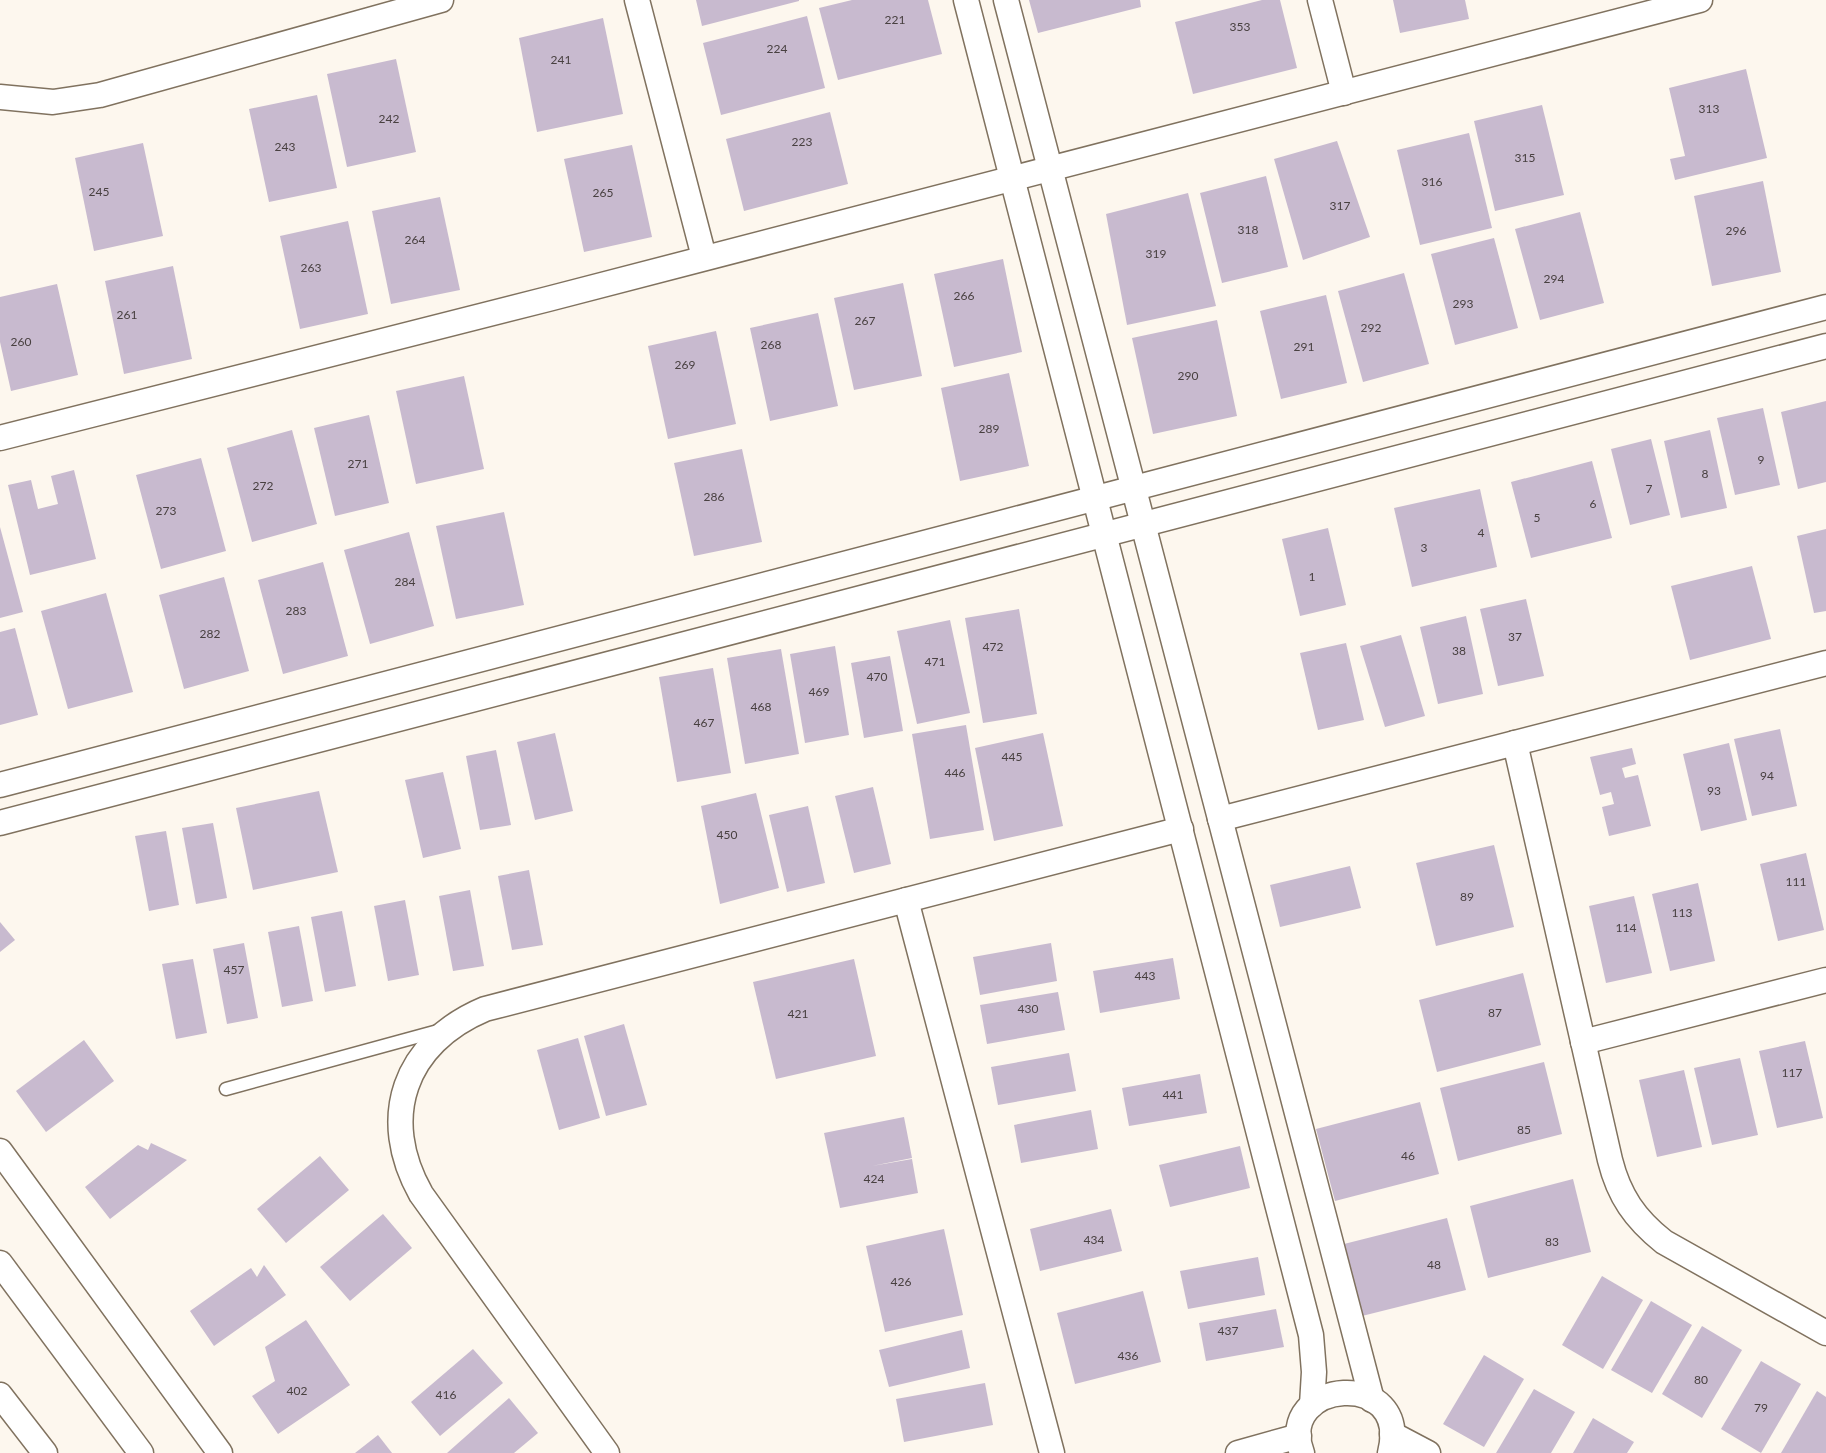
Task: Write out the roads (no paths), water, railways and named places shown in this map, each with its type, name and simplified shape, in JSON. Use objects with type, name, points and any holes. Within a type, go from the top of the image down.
[{"type":"street","points":[[0,97],[52,102],[100,96],[441,0]]},
{"type":"street","points":[[638,0],[704,257]]},
{"type":"street","points":[[966,0],[1106,533],[1311,1335],[1314,1372],[1312,1405]]},
{"type":"street","points":[[1006,0],[1372,1400]]},
{"type":"street","points":[[1320,0],[1344,93]]},
{"type":"street","points":[[0,438],[1700,0]]},
{"type":"street","points":[[0,785],[1826,307]]},
{"type":"street","points":[[0,823],[1826,346]]},
{"type":"street","points":[[1220,819],[1826,663]]},
{"type":"street","points":[[1515,743],[1614,1177],[1631,1211],[1664,1242],[1826,1333]]},
{"type":"street","points":[[607,1453],[421,1194],[411,1176],[400,1136],[403,1096],[420,1058],[448,1029],[485,1009],[1181,829]]},
{"type":"street","points":[[906,900],[1052,1453]]},
{"type":"street","points":[[1583,1042],[1826,980]]},
{"type":"street","points":[[0,1151],[220,1453]]},
{"type":"street","points":[[0,1263],[141,1453]]},
{"type":"street","points":[[1238,1453],[1301,1444],[1303,1419],[1312,1405],[1323,1397],[1341,1392],[1361,1394],[1372,1400],[1386,1415],[1391,1443],[1428,1453]]},
{"type":"street","points":[[0,1395],[45,1453]]},
{"type":"lane","points":[[226,1089],[448,1029]]}]
